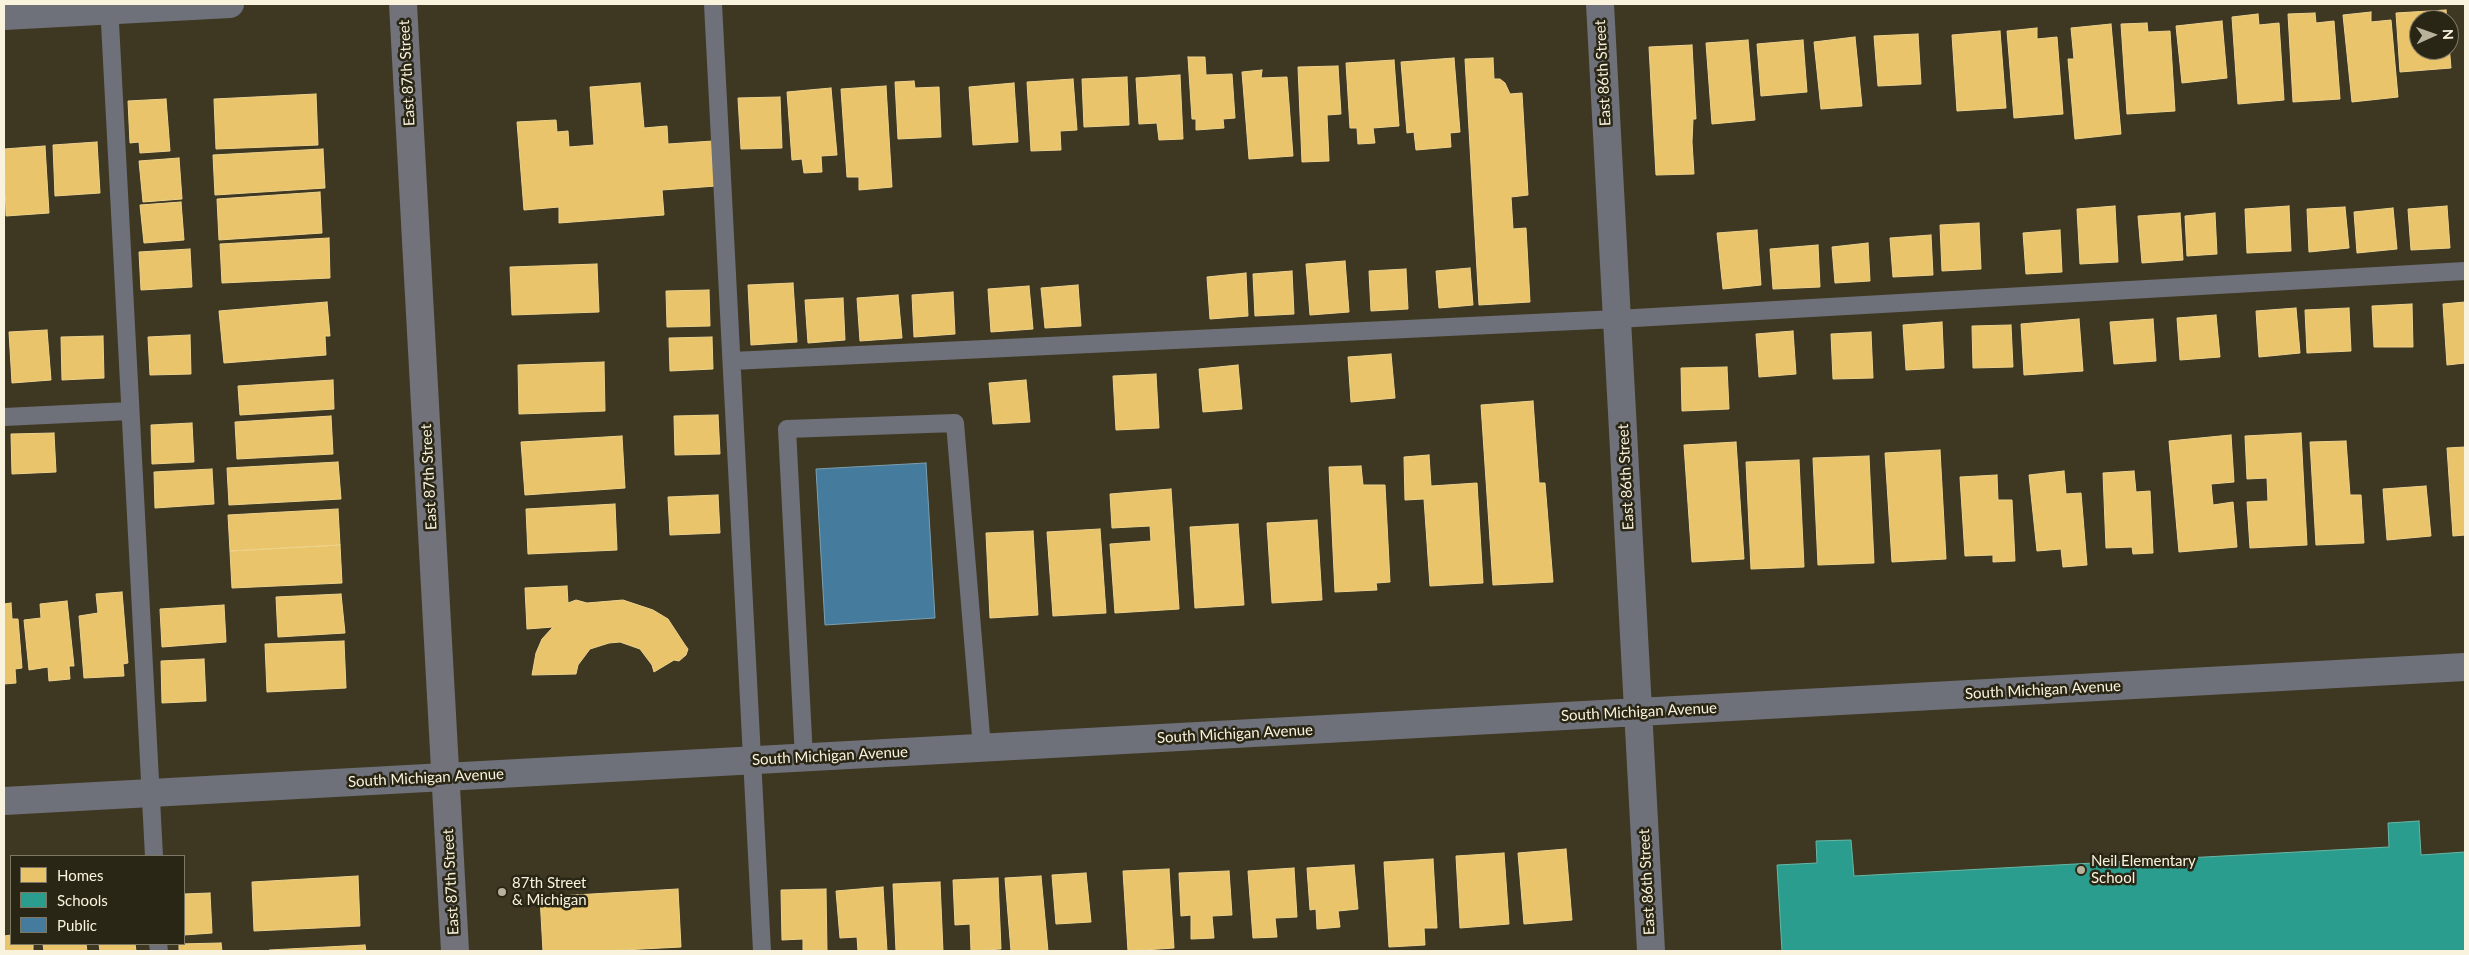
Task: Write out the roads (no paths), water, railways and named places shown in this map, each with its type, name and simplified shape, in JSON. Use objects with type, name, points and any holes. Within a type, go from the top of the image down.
[{"type":"main road","name":"East 87th Street","points":[[403,4],[455,951]]},
{"type":"street","points":[[4,16],[109,7],[230,4]]},
{"type":"street","name":"East 86th Street","points":[[1600,4],[1651,951]]},
{"type":"street","name":"South Michigan Avenue","points":[[4,801],[2465,667]]},
{"type":"lane","points":[[713,4],[762,951]]},
{"type":"lane","points":[[109,7],[154,855]]},
{"type":"lane","points":[[732,361],[1617,318],[2465,271]]},
{"type":"lane","points":[[4,417],[130,411]]},
{"type":"lane","points":[[804,758],[788,429],[954,423],[982,748]]},
{"type":"place","name":"Neil Elementary School","points":[[2081,870]]},
{"type":"place","name":"87th Street & Michigan","points":[[502,892]]}]
